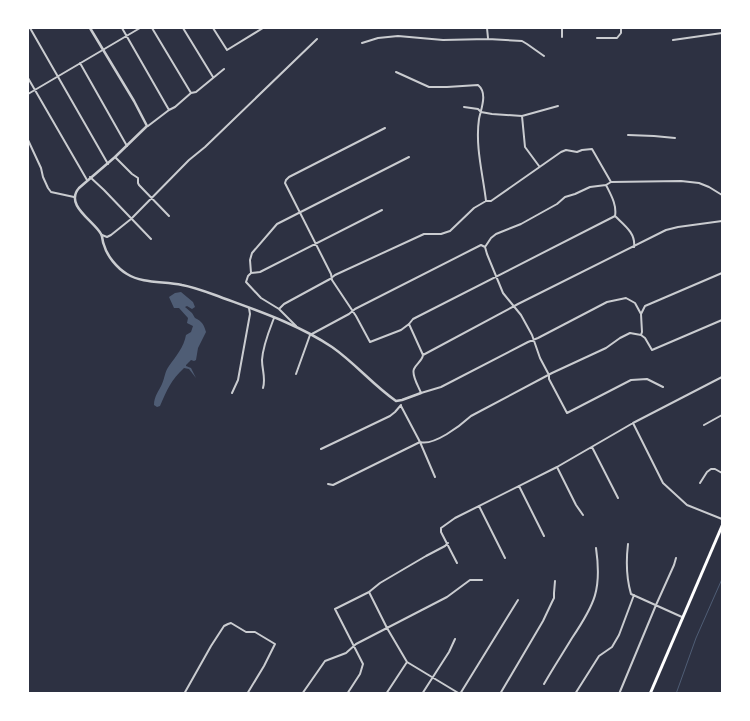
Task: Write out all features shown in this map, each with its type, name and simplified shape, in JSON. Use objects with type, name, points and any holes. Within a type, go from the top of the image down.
[{"type":"main road","points":[[650,694],[722,526]]},
{"type":"street","points":[[30,28],[108,164]]},
{"type":"street","points":[[90,28],[104,49],[147,126]]},
{"type":"street","points":[[122,28],[169,110]]},
{"type":"street","points":[[28,94],[140,28]]},
{"type":"street","points":[[152,28],[191,93]]},
{"type":"street","points":[[183,28],[213,77]]},
{"type":"street","points":[[214,28],[227,50],[263,28]]},
{"type":"street","points":[[487,28],[488,39]]},
{"type":"street","points":[[562,28],[562,37]]},
{"type":"street","points":[[597,38],[617,38],[621,33],[621,28]]},
{"type":"street","points":[[673,40],[722,33]]},
{"type":"street","points":[[362,43],[378,38],[398,36],[443,40],[488,39],[522,42],[544,56]]},
{"type":"street","points":[[224,69],[196,92],[191,93],[175,107],[147,126],[76,192],[74,197],[78,208],[102,235],[107,237],[112,235],[131,219],[189,160],[205,147],[317,39]]},
{"type":"street","points":[[80,63],[127,146]]},
{"type":"street","points":[[396,72],[429,87],[481,87],[483,91],[482,112],[479,116],[478,130],[486,201]]},
{"type":"street","points":[[28,78],[89,179],[104,190],[151,239]]},
{"type":"street","points":[[464,108],[478,109],[482,112],[522,116],[558,106]]},
{"type":"street","points":[[522,116],[525,147],[540,167]]},
{"type":"street","points":[[385,128],[289,177],[285,183],[332,280],[356,316],[370,342],[401,330],[413,319],[615,216]]},
{"type":"street","points":[[628,135],[675,138]]},
{"type":"street","points":[[28,140],[48,188],[52,192],[74,197]]},
{"type":"street","points":[[279,309],[284,304],[332,277],[424,234],[441,234],[450,230],[474,208],[486,201],[492,200],[566,150],[576,152],[592,149],[611,182]]},
{"type":"street","points":[[115,157],[138,178],[139,185],[169,216]]},
{"type":"street","points":[[298,328],[279,309],[261,298],[246,282],[251,273],[250,260],[253,251],[277,224],[409,158]]},
{"type":"street","points":[[485,246],[496,234],[521,224],[566,197],[611,182],[680,181],[698,183],[722,195]]},
{"type":"street","points":[[606,185],[613,199],[615,216],[634,237],[634,246]]},
{"type":"street","points":[[251,273],[260,272],[382,210]]},
{"type":"street","points":[[423,355],[666,230],[722,221]]},
{"type":"street","points":[[102,235],[104,246],[109,256],[117,266],[133,277],[145,281],[181,285],[212,294],[298,328],[331,347],[391,398],[400,403],[435,477]]},
{"type":"street","points":[[296,374],[310,335],[355,309],[481,245],[485,246]]},
{"type":"street","points":[[485,246],[505,296],[521,315],[549,375],[549,379],[567,412],[631,380],[648,379],[663,387]]},
{"type":"street","points":[[641,314],[645,306],[722,273]]},
{"type":"street","points":[[321,449],[390,416],[395,412],[400,403],[421,393],[442,387],[607,302],[626,298],[635,303],[641,314],[641,334]]},
{"type":"street","points":[[232,393],[238,380],[250,308]]},
{"type":"street","points":[[263,388],[263,353],[274,318]]},
{"type":"street","points":[[328,484],[333,485],[420,442],[434,440],[471,416],[549,375],[606,348],[630,333],[641,334],[646,338],[652,350],[722,320]]},
{"type":"street","points":[[408,324],[423,355],[413,374],[421,393]]},
{"type":"street","points":[[457,562],[441,532],[441,528],[455,518],[557,467],[633,423],[722,377]]},
{"type":"street","points":[[704,425],[722,415]]},
{"type":"street","points":[[633,423],[663,483],[687,504],[722,519]]},
{"type":"street","points":[[592,447],[618,498]]},
{"type":"street","points":[[557,467],[583,515]]},
{"type":"street","points":[[700,483],[711,469],[715,469],[722,474]]},
{"type":"street","points":[[519,486],[544,536]]},
{"type":"street","points":[[479,506],[506,558]]},
{"type":"street","points":[[347,694],[360,674],[363,664],[335,609],[369,592],[380,583],[448,543]]},
{"type":"street","points":[[628,544],[626,556],[627,581],[631,594],[682,617]]},
{"type":"street","points":[[544,684],[583,623],[592,605],[598,577],[596,548]]},
{"type":"street","points":[[619,694],[676,558]]},
{"type":"street","points":[[302,694],[325,661],[346,653],[354,646],[447,597],[470,580],[482,580]]},
{"type":"street","points":[[500,694],[543,621],[554,598],[555,581]]},
{"type":"street","points":[[369,592],[407,662],[460,694],[518,600]]},
{"type":"street","points":[[575,694],[599,656],[612,647],[634,595]]},
{"type":"street","points":[[184,694],[224,626],[231,623],[246,632],[255,632],[275,644],[247,694]]},
{"type":"street","points":[[422,694],[455,640]]},
{"type":"street","points":[[386,694],[407,662]]},
{"type":"water","points":[[181,292],[193,302],[195,307],[192,309],[187,306],[185,307],[199,320],[206,332],[198,348],[196,360],[191,360],[186,365],[191,368],[196,378],[189,369],[184,368],[167,390],[160,406],[157,407],[154,405],[155,399],[167,370],[193,326],[187,323],[188,318],[179,308],[174,308],[169,297]]},
{"type":"waterway","points":[[676,694],[696,638],[722,579]]}]
